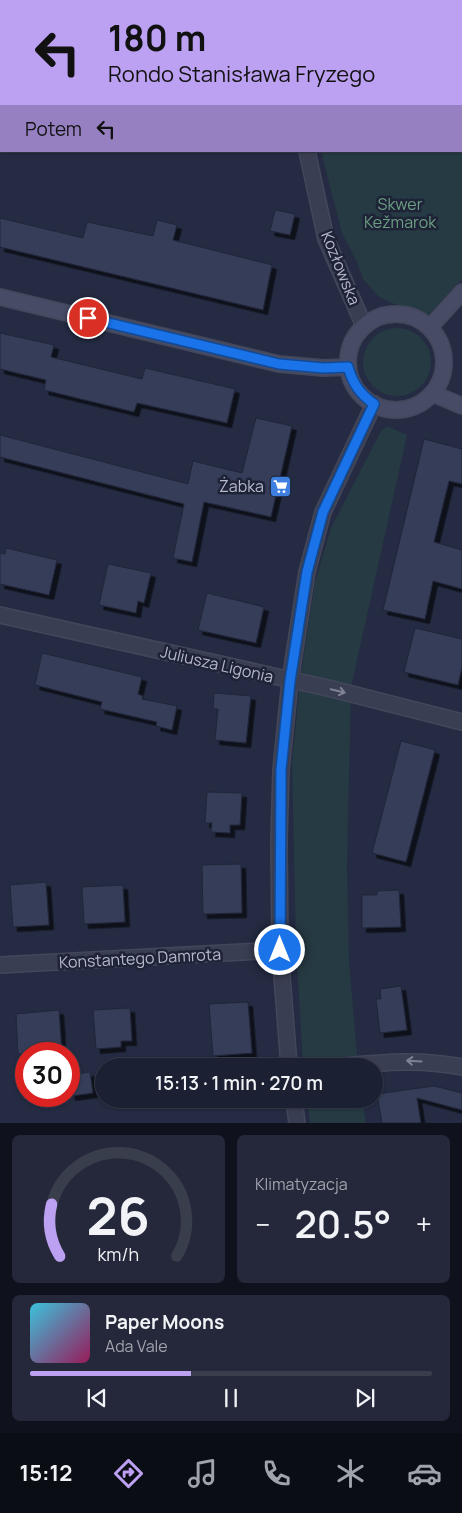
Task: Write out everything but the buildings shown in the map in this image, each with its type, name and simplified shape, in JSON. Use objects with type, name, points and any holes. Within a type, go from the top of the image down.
[{"type":"street","name":"Kozłowska","points":[[307,152],[326,240],[364,326]]},
{"type":"street","points":[[430,327],[462,292]]},
{"type":"street","points":[[0,297],[279,364],[324,368],[348,367]]},
{"type":"street","points":[[391,314],[406,315],[430,327],[439,342],[443,355],[440,381],[432,392],[420,403],[405,408],[389,409],[374,404],[361,395],[353,382],[348,367],[349,352],[354,338],[364,326],[376,318],[391,314]]},
{"type":"street","points":[[432,392],[462,406]]},
{"type":"street","points":[[288,1058],[280,950],[281,770],[290,681],[307,572],[323,512],[374,404]]},
{"type":"street","name":"Juliusza Ligonia","points":[[0,615],[332,689],[462,722]]},
{"type":"street","name":"Konstantego Damrota","points":[[0,965],[280,950]]},
{"type":"street","points":[[383,1062],[402,1060],[440,1062],[462,1067]]},
{"type":"street","points":[[295,1108],[297,1123]]},
{"type":"green space","name":"Skwer Kežmarok","points":[[321,152],[462,152],[462,279],[425,318],[379,297],[363,279],[357,262],[342,233]]},
{"type":"green space","points":[[397,328],[410,331],[421,338],[428,349],[431,362],[428,375],[421,386],[410,393],[397,396],[384,393],[373,386],[366,375],[363,362],[366,349],[373,338],[384,331]]},
{"type":"green space","points":[[387,426],[407,435],[351,687],[347,865],[349,962],[357,1058],[303,1058],[296,945],[292,762],[301,674],[315,582],[331,528],[381,431]]},
{"type":"green space","points":[[308,1108],[364,1108],[366,1123],[310,1123]]},
{"type":"place","name":"Żabka","points":[[280,486]]},
{"type":"route","points":[[88,318],[279,364],[324,368],[348,367],[353,382],[361,395],[374,404],[323,512],[307,572],[290,681],[281,770],[279,840],[280,950]]}]
